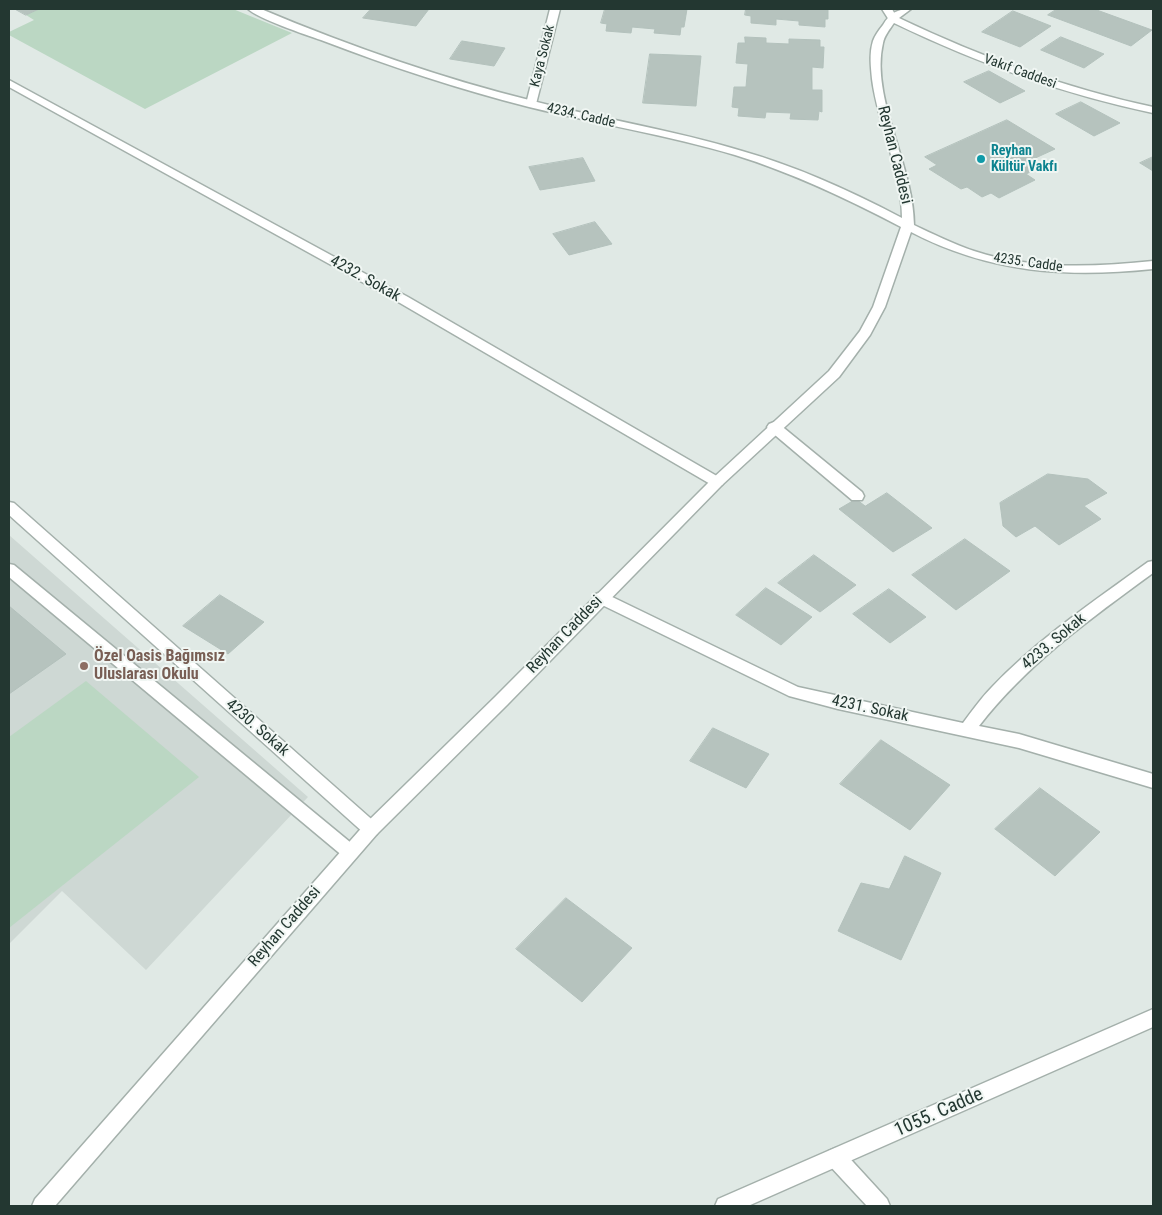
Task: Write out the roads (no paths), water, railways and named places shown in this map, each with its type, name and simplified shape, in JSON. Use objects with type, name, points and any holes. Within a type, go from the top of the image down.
[{"type":"street","name":"4234. Cadde","points":[[253,9],[397,66],[531,104],[738,153],[806,176],[908,226]]},
{"type":"street","name":"Kaya Sokak","points":[[531,104],[555,9]]},
{"type":"street","name":"Reyhan Caddesi","points":[[42,1206],[371,829],[501,701],[717,482],[834,374],[866,332],[879,308],[908,226],[908,206],[880,102],[875,61],[878,41],[889,14],[906,9]]},
{"type":"street","name":"Vakıf Caddesi","points":[[889,14],[948,45],[1053,84],[1104,100],[1153,110]]},
{"type":"street","name":"4232. Sokak","points":[[9,83],[404,300],[717,482]]},
{"type":"street","name":"4235. Cadde","points":[[908,226],[970,254],[1006,262],[1054,268],[1099,270],[1153,265]]},
{"type":"street","points":[[774,428],[857,496]]},
{"type":"street","name":"4230. Sokak","points":[[9,507],[371,829]]},
{"type":"street","name":"4233. Sokak","points":[[966,730],[998,692],[1038,653],[1089,612],[1153,566]]},
{"type":"street","points":[[9,569],[350,852]]},
{"type":"street","name":"4231. Sokak","points":[[601,598],[795,692],[1019,741],[1153,781]]},
{"type":"street","name":"1055. Cadde","points":[[725,1206],[1153,1018]]},
{"type":"street","points":[[836,1158],[880,1206]]},
{"type":"place","name":"Reyhan Kültür Vakfı","points":[[981,159]]},
{"type":"place","name":"Özel Oasis Bağımsız Uluslarası Okulu","points":[[84,666]]}]
